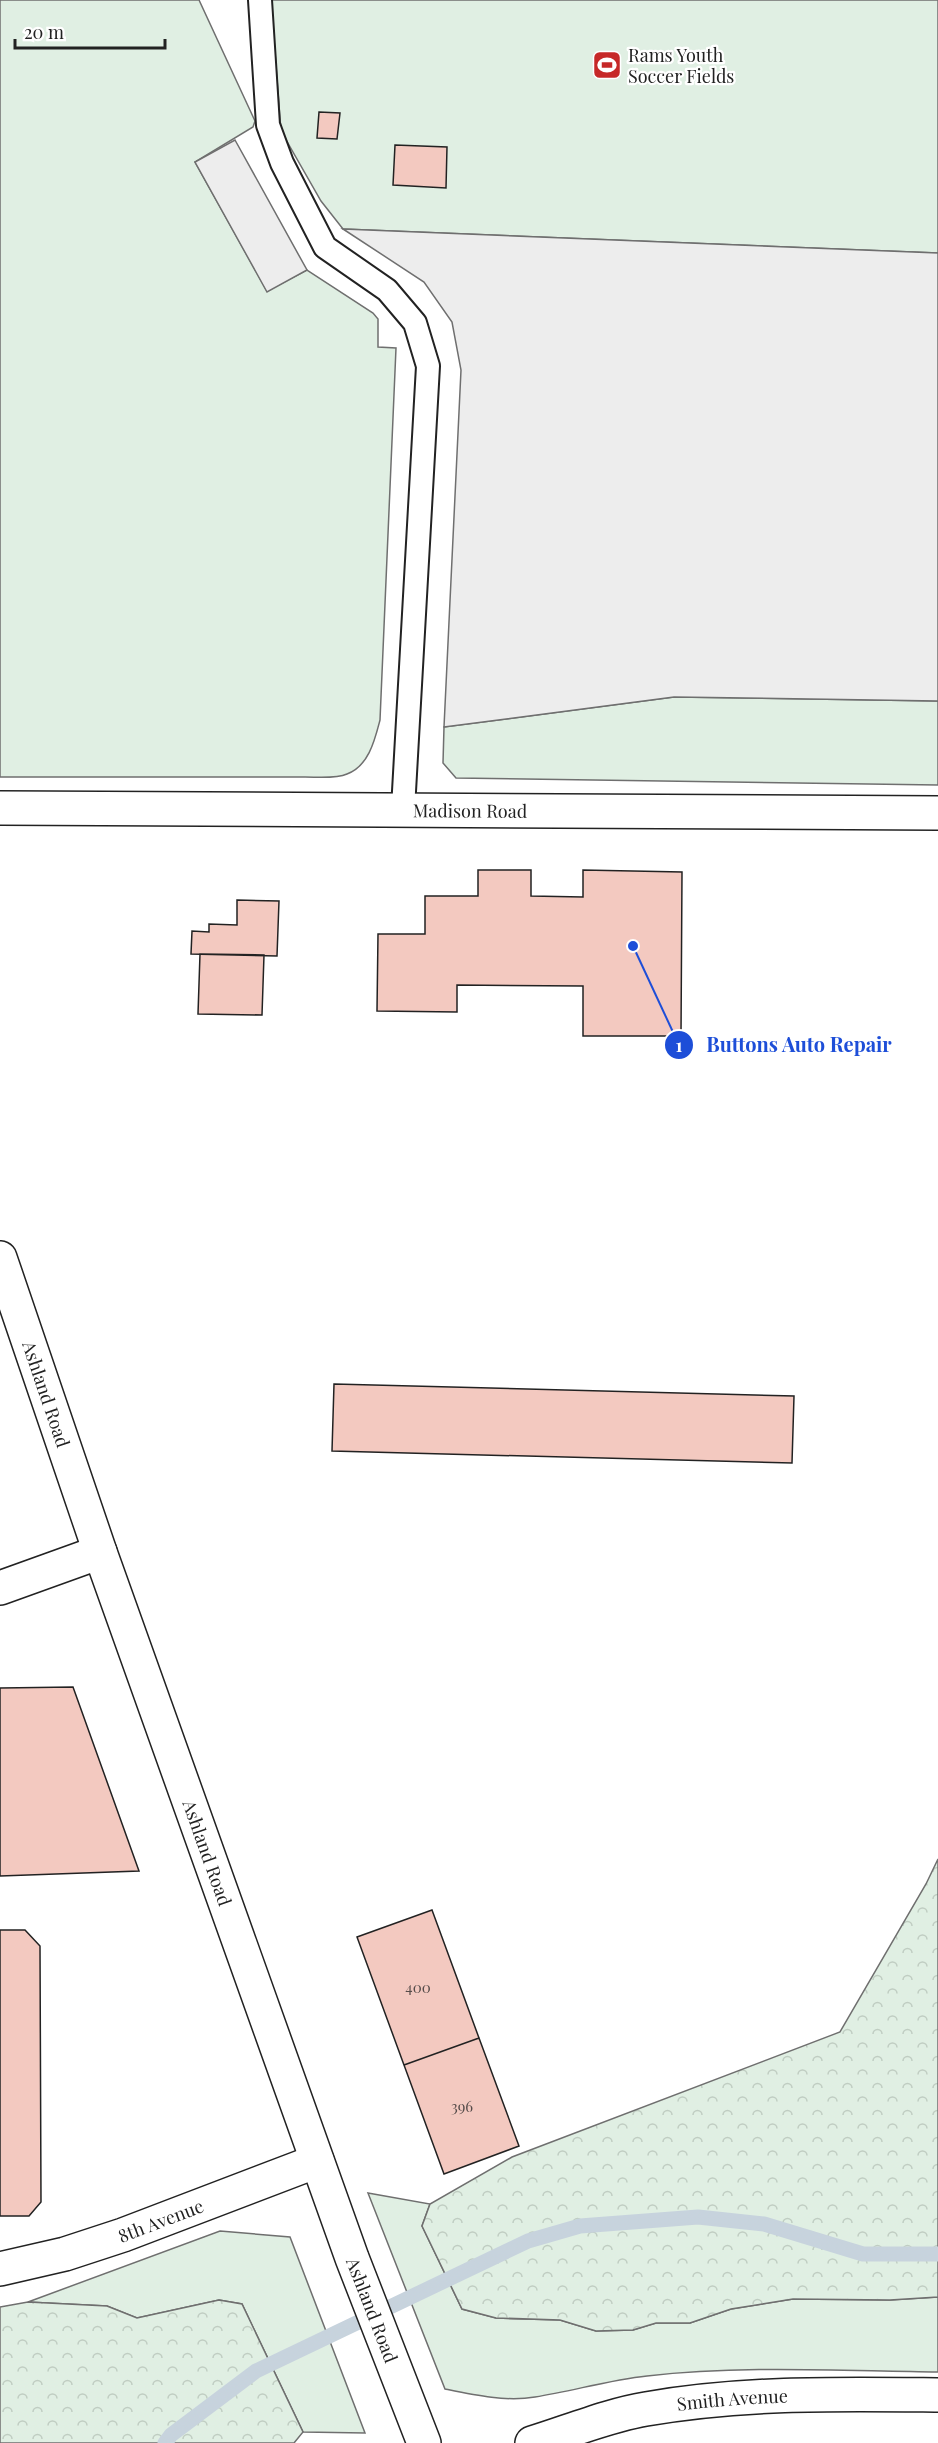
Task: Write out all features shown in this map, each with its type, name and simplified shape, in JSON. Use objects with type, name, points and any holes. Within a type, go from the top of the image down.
[{"type":"street","name":"Madison Road","points":[[0,808],[938,813]]},
{"type":"street","name":"Ashland Road","points":[[0,1258],[9,1312],[100,1552],[352,2258],[424,2443]]},
{"type":"street","points":[[0,1588],[100,1552]]},
{"type":"street","name":"8th Avenue","points":[[0,2269],[65,2254],[123,2235],[317,2161]]},
{"type":"street","name":"Smith Avenue","points":[[532,2443],[643,2409],[710,2400],[795,2394],[938,2394]]},
{"type":"lane","points":[[260,0],[268,124],[282,162],[325,247],[387,290],[415,323],[428,366],[403,809]]},
{"type":"green space","points":[[0,0],[199,0],[255,121],[253,127],[195,162],[267,291],[307,270],[373,313],[378,319],[378,347],[396,348],[380,720],[366,758],[361,765],[347,774],[338,777],[0,777]]},
{"type":"green space","name":"Rams Youth Soccer Fields","points":[[271,0],[938,0],[938,253],[343,229],[321,201],[281,131]]},
{"type":"green space","points":[[674,697],[938,701],[938,785],[456,778],[443,763],[444,727]]},
{"type":"green space","points":[[938,1859],[938,2297],[890,2300],[793,2299],[731,2309],[690,2323],[656,2323],[633,2330],[596,2331],[560,2320],[496,2318],[462,2309],[422,2226],[430,2204],[512,2157],[840,2032],[926,1884]]},
{"type":"green space","points":[[368,2193],[430,2204],[422,2226],[462,2309],[496,2318],[560,2320],[596,2331],[633,2330],[656,2323],[690,2323],[731,2309],[793,2299],[890,2300],[938,2297],[938,2372],[792,2370],[683,2373],[633,2378],[549,2395],[513,2399],[445,2389]]},
{"type":"green space","points":[[220,2231],[290,2237],[365,2433],[303,2432],[242,2304],[219,2300],[137,2318],[107,2306],[28,2302]]},
{"type":"green space","points":[[219,2300],[242,2304],[303,2432],[294,2443],[0,2443],[0,2307],[28,2302],[107,2306],[137,2318]]},
{"type":"shaded area","points":[[235,140],[307,270],[267,292],[195,162]]},
{"type":"shaded area","points":[[343,229],[938,253],[938,701],[674,697],[444,727],[461,370],[452,322],[424,282]]},
{"type":"building","points":[[319,112],[340,113],[337,139],[317,138]]},
{"type":"building","points":[[395,145],[447,147],[446,188],[393,185]]},
{"type":"building","points":[[478,870],[531,870],[531,896],[583,897],[583,870],[682,872],[681,1036],[583,1036],[583,986],[457,985],[457,1012],[377,1011],[378,934],[425,934],[425,896],[478,896]]},
{"type":"building","points":[[237,900],[279,901],[277,956],[191,954],[192,931],[209,932],[209,924],[237,925]]},
{"type":"building","points":[[200,954],[264,955],[262,1015],[198,1014]]},
{"type":"building","points":[[334,1384],[794,1396],[792,1463],[332,1451]]},
{"type":"building","points":[[73,1687],[139,1871],[0,1876],[0,1688]]},
{"type":"building","points":[[432,1910],[479,2038],[404,2065],[357,1937]]},
{"type":"building","points":[[0,1930],[25,1930],[40,1946],[41,2202],[29,2216],[0,2216]]},
{"type":"building","points":[[479,2038],[519,2146],[444,2174],[404,2065]]},
{"type":"waterway","points":[[165,2443],[171,2435],[256,2371],[528,2241],[580,2226],[698,2217],[764,2224],[863,2254],[938,2254]]},
{"type":"place","name":"Rams Youth Soccer Fields","points":[[607,65]]},
{"type":"place","name":"Buttons Auto Repair","points":[[633,946]]}]
